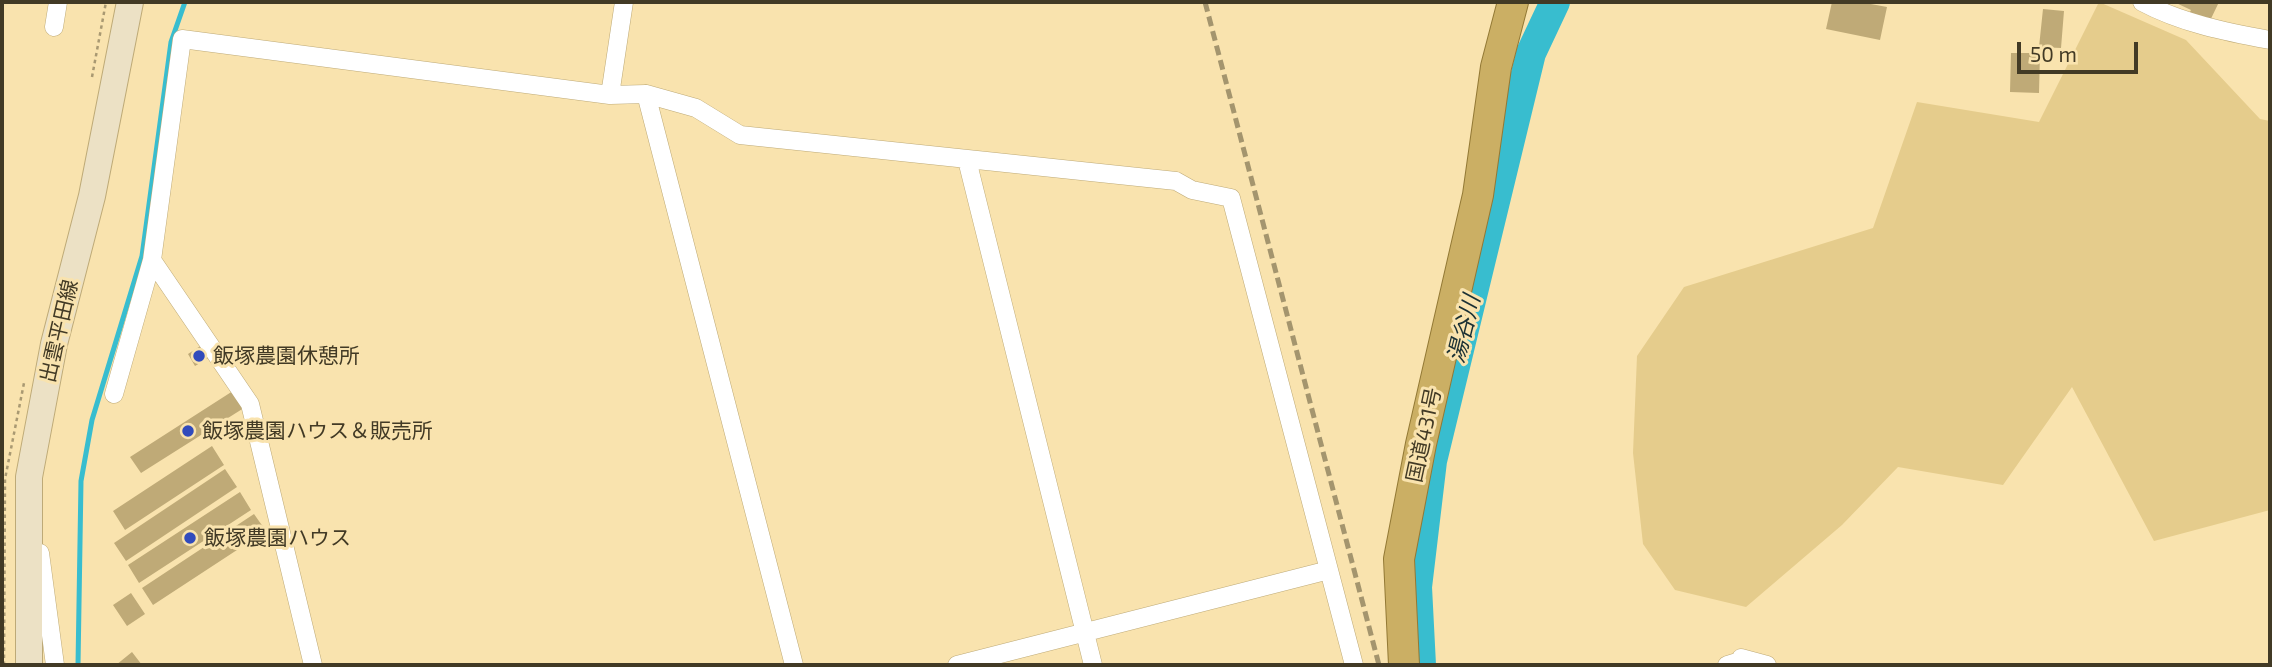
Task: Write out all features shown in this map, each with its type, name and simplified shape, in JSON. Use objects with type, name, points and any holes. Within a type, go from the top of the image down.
[{"type":"highway","name":"国道431号","points":[[1404,665],[1399,559],[1421,444],[1478,195],[1496,67],[1513,2]]},
{"type":"main road","name":"出雲平田線","points":[[29,665],[29,477],[54,344],[92,196],[130,2]]},
{"type":"street","points":[[54,27],[58,2]]},
{"type":"street","points":[[610,95],[624,2]]},
{"type":"street","points":[[2142,2],[2157,10],[2224,32],[2270,40]]},
{"type":"street","points":[[114,394],[152,260],[182,39],[610,95],[646,94],[696,108],[740,135],[1176,181],[1192,190],[1231,198],[1354,665]]},
{"type":"street","points":[[646,94],[794,665]]},
{"type":"street","points":[[967,160],[1093,665]]},
{"type":"street","points":[[152,260],[250,404],[313,665]]},
{"type":"street","points":[[29,477],[37,497],[41,571],[55,665]]},
{"type":"street","points":[[957,665],[1329,570]]},
{"type":"street","points":[[1727,665],[1741,658],[1767,665]]},
{"type":"shaded area","points":[[2099,2],[2186,40],[2260,119],[2270,121],[2270,510],[2154,541],[2072,387],[2003,485],[1898,467],[1842,525],[1746,607],[1675,590],[1643,544],[1633,453],[1637,356],[1684,287],[1873,228],[1917,102],[2039,122]]},
{"type":"building","points":[[1832,2],[1860,2],[1887,7],[1880,40],[1826,29]]},
{"type":"building","points":[[2174,2],[2219,2],[2207,27],[2187,17],[2191,10]]},
{"type":"building","points":[[2043,9],[2064,11],[2061,48],[2039,47]]},
{"type":"building","points":[[2011,53],[2040,53],[2039,93],[2010,92]]},
{"type":"building","name":"飯塚農園休憩所","points":[[202,345],[210,357],[195,366],[188,354]]},
{"type":"building","name":"飯塚農園ハウス＆販売所","points":[[236,389],[247,406],[141,473],[130,457]]},
{"type":"building","name":"飯塚農園ハウス","points":[[212,446],[224,465],[125,530],[113,511]]},
{"type":"building","name":"飯塚農園ハウス","points":[[225,469],[237,487],[126,561],[114,543]]},
{"type":"building","name":"飯塚農園ハウス","points":[[240,492],[251,510],[139,583],[128,565]]},
{"type":"building","name":"飯塚農園ハウス","points":[[254,514],[266,531],[153,605],[142,588]]},
{"type":"building","points":[[131,593],[145,614],[127,626],[113,605]]},
{"type":"building","points":[[132,652],[142,665],[116,665]]},
{"type":"waterway","points":[[78,665],[81,481],[92,420],[142,256],[171,42],[185,2]]},
{"type":"waterway","name":"湯谷川","points":[[1421,665],[1417,587],[1432,461],[1531,53],[1555,2]]},
{"type":"railway","points":[[1205,2],[1379,665]]},
{"type":"place","name":"飯塚農園休憩所","points":[[199,356]]},
{"type":"place","name":"飯塚農園ハウス＆販売所","points":[[188,431]]},
{"type":"place","name":"飯塚農園ハウス","points":[[190,538]]}]
